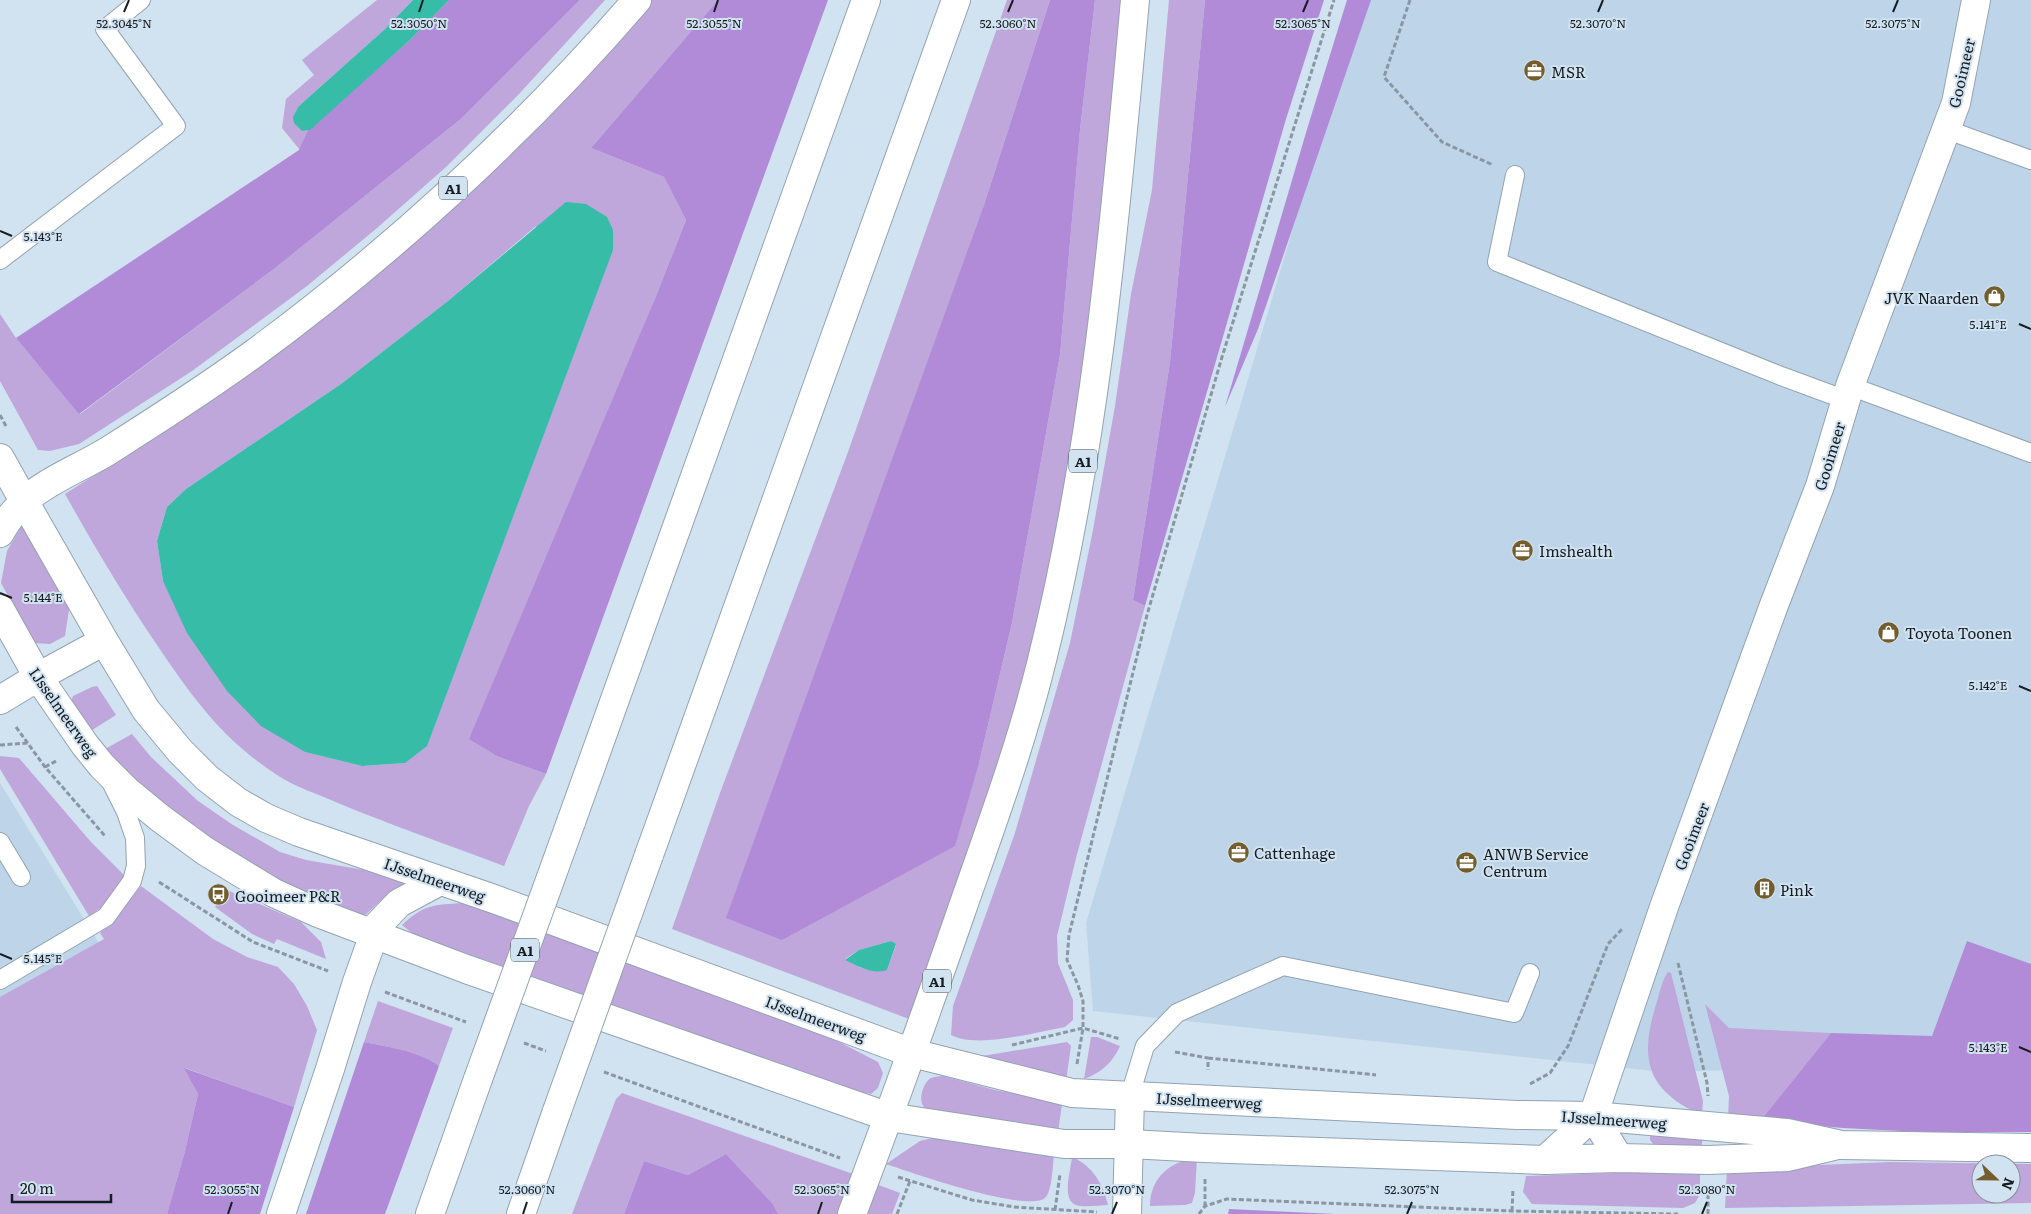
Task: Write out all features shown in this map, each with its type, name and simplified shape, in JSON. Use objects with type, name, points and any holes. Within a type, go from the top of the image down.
[{"type":"main road","name":"A1","points":[[0,533],[8,518],[24,501],[52,480],[106,452],[252,356],[398,238],[537,108],[636,0]]},
{"type":"main road","name":"A1","points":[[430,1214],[866,0]]},
{"type":"main road","points":[[521,1214],[956,0]]},
{"type":"main road","name":"A1","points":[[852,1214],[889,1117],[998,808],[1042,662],[1065,559],[1085,453],[1104,314],[1135,0]]},
{"type":"main road","name":"Gooimeer","points":[[1593,1116],[1664,907],[1774,605],[1820,486],[1848,393],[1956,103],[1976,0]]},
{"type":"main road","name":"IJsselmeerweg","points":[[0,458],[104,641],[146,710],[163,733],[207,778],[238,802],[266,818],[299,832],[494,899],[912,1053],[1072,1093],[1518,1115],[1593,1116],[1787,1133],[1841,1145],[2031,1148]]},
{"type":"main road","name":"IJsselmeerweg","points":[[0,609],[38,677],[85,745],[102,766],[126,790],[160,818],[205,851],[274,893],[318,913],[373,934],[601,1017],[889,1117],[1064,1144],[1130,1144],[1545,1160],[1619,1158],[1708,1160],[1788,1157],[1841,1145]]},
{"type":"main road","points":[[0,700],[104,641]]},
{"type":"main road","points":[[281,1214],[330,1070],[373,934],[377,926],[400,903],[440,880]]},
{"type":"main road","points":[[1127,1214],[1130,1095]]},
{"type":"main road","points":[[1545,1160],[1593,1116],[1619,1158]]},
{"type":"lane","points":[[0,260],[176,126],[105,29],[141,0]]},
{"type":"lane","points":[[1945,129],[2031,160]]},
{"type":"lane","points":[[1515,175],[1497,262],[1781,376],[1848,393],[2031,452]]},
{"type":"lane","points":[[0,980],[106,917],[132,881],[136,866],[135,838],[126,812],[102,766]]},
{"type":"lane","points":[[0,842],[21,877]]},
{"type":"lane","points":[[1130,1095],[1145,1046],[1177,1013],[1283,966],[1514,1013],[1530,973]]},
{"type":"path","points":[[1006,1046],[1083,1028],[1083,1001],[1078,984],[1067,960],[1069,935],[1147,615],[1222,357],[1334,0]]},
{"type":"path","points":[[1410,0],[1384,77],[1442,142],[1515,175]]},
{"type":"path","points":[[0,415],[9,430]]},
{"type":"path","points":[[16,726],[45,767]]},
{"type":"path","points":[[0,746],[28,743]]},
{"type":"path","points":[[1518,1115],[1521,1089],[1550,1073],[1568,1046],[1608,944],[1641,907],[1664,907]]},
{"type":"path","points":[[1678,962],[1707,1083],[1710,1127]]},
{"type":"path","points":[[1208,1058],[1384,1076]]},
{"type":"path","points":[[1512,1211],[1515,1158]]},
{"type":"path","points":[[1708,1160],[1708,1214]]},
{"type":"path","points":[[897,1214],[910,1181]]},
{"type":"path","points":[[1199,1214],[1205,1206],[1227,1199],[1499,1212],[1678,1214]]},
{"type":"shaded area","points":[[377,0],[413,0],[385,29],[299,106],[302,131],[308,130],[300,150],[282,128],[286,99],[314,75],[302,60]]},
{"type":"shaded area","points":[[413,0],[449,0],[411,39],[310,130],[302,131],[294,123],[293,117],[299,106],[385,29]]},
{"type":"shaded area","points":[[449,0],[580,0],[462,118],[274,269],[79,414],[16,338],[299,150],[308,130],[411,39]]},
{"type":"shaded area","points":[[580,0],[605,0],[519,94],[446,167],[377,228],[307,286],[192,371],[79,444],[50,451],[38,450],[0,381],[0,314],[16,338],[80,414],[274,269],[462,118]]},
{"type":"shaded area","points":[[649,0],[718,0],[591,148],[664,177],[686,220],[654,301],[499,757],[546,774],[529,806],[504,866],[400,828],[284,779],[240,747],[196,700],[157,645],[121,589],[65,494],[120,459],[172,420]],"holes":[[[536,226],[405,763],[362,766],[305,752],[163,581],[157,541],[167,507],[186,489],[341,384],[448,301]]]},
{"type":"shaded area","points":[[718,0],[828,0],[546,774],[499,757],[469,739],[654,301],[686,220],[664,177],[591,148]]},
{"type":"shaded area","points":[[1007,0],[1050,0],[983,208],[979,763],[1012,623],[1060,355],[1080,130],[1095,0],[1128,0],[1091,362],[1044,595],[1019,697],[974,841],[909,1019],[672,929],[720,793],[848,452]],"holes":[[[891,941],[896,945],[887,970],[861,968],[845,959],[859,950]]]},
{"type":"shaded area","points":[[1050,0],[1095,0],[1080,130],[1060,355],[1012,623],[979,763],[955,846],[782,940],[726,918],[983,208]]},
{"type":"shaded area","points":[[1169,0],[1205,0],[1170,362],[1133,600],[1145,606],[1076,858],[1057,936],[1058,963],[1073,1000],[1073,1020],[1065,1027],[1007,1038],[991,1040],[962,1039],[951,1035],[953,1006],[1015,833],[1070,643],[1093,530],[1115,406],[1131,294],[1152,190]]},
{"type":"shaded area","points":[[1205,0],[1324,0],[1286,119],[1145,606],[1133,600],[1170,362]]},
{"type":"shaded area","points":[[1347,0],[1371,0],[1258,329],[1225,407],[1308,126]]},
{"type":"shaded area","points":[[1361,0],[2031,0],[2031,1062],[1663,1072],[1093,1011],[1086,923]]},
{"type":"shaded area","points":[[566,202],[586,204],[607,217],[613,230],[613,250],[427,746],[405,763],[362,766],[305,752],[261,726],[227,691],[187,633],[163,581],[157,541],[167,507],[186,489],[341,384],[448,301]]},
{"type":"shaded area","points":[[24,522],[70,603],[65,636],[50,644],[34,643],[1,583],[7,551]]},
{"type":"shaded area","points":[[97,686],[116,715],[89,732],[71,702],[73,696]]},
{"type":"shaded area","points":[[132,734],[151,757],[198,801],[233,825],[280,852],[306,860],[376,872],[409,883],[388,894],[362,918],[332,906],[275,878],[193,827],[123,769],[105,749]]},
{"type":"shaded area","points":[[0,756],[19,758],[91,842],[124,875],[110,899],[89,916],[0,769]]},
{"type":"shaded area","points":[[0,783],[194,1097],[0,1214]]},
{"type":"shaded area","points":[[141,886],[213,939],[247,957],[278,967],[294,984],[307,1006],[317,1030],[294,1107],[185,1068],[198,1094],[185,1151],[167,1214],[0,1214],[0,997],[104,939],[100,933],[117,917]]},
{"type":"shaded area","points":[[227,890],[301,922],[321,942],[326,959],[277,939],[274,944],[252,934],[215,907]]},
{"type":"shaded area","points":[[463,903],[818,1031],[878,1062],[883,1073],[878,1088],[871,1094],[861,1092],[431,941],[413,934],[402,925],[423,909],[444,904]]},
{"type":"shaded area","points":[[891,941],[896,944],[887,970],[871,971],[845,960],[859,950]]},
{"type":"shaded area","points":[[1967,941],[2031,964],[2031,1132],[1922,1132],[1760,1121],[1831,1033],[1932,1036]]},
{"type":"shaded area","points":[[1668,972],[1671,973],[1703,1101],[1701,1115],[1683,1106],[1670,1096],[1659,1085],[1652,1073],[1648,1044],[1650,1027],[1662,984]]},
{"type":"shaded area","points":[[378,1001],[453,1028],[439,1066],[412,1053],[364,1042]]},
{"type":"shaded area","points":[[1705,1004],[1729,1028],[1831,1033],[1760,1121],[1728,1118],[1729,1096]]},
{"type":"shaded area","points":[[1091,1037],[1097,1037],[1120,1046],[1106,1066],[1096,1074],[1084,1079]]},
{"type":"shaded area","points":[[364,1042],[413,1053],[439,1066],[385,1214],[306,1214]]},
{"type":"shaded area","points":[[1067,1042],[1071,1046],[1066,1081],[976,1057]]},
{"type":"shaded area","points":[[184,1068],[294,1107],[260,1214],[167,1214],[185,1151],[198,1094]]},
{"type":"shaded area","points":[[943,1076],[995,1090],[1061,1102],[1058,1132],[941,1113],[925,1108],[921,1101],[923,1088],[931,1078]]},
{"type":"shaded area","points":[[622,1093],[856,1175],[842,1214],[778,1214],[773,1204],[726,1154],[688,1175],[644,1161],[624,1214],[572,1214],[616,1099]]},
{"type":"shaded area","points":[[1650,1133],[1703,1134],[1701,1153],[1654,1145],[1650,1140]]},
{"type":"shaded area","points":[[937,1137],[993,1147],[1054,1154],[1051,1184],[1047,1195],[1045,1198],[1034,1201],[993,1196],[967,1190],[886,1164],[920,1141]]},
{"type":"shaded area","points":[[726,1154],[773,1204],[778,1214],[624,1214],[644,1161],[688,1175]]},
{"type":"shaded area","points":[[1072,1157],[1086,1165],[1096,1176],[1108,1205],[1084,1206],[1071,1202],[1068,1191]]},
{"type":"shaded area","points":[[1197,1158],[1195,1193],[1192,1203],[1150,1206],[1154,1187],[1163,1173],[1178,1163]]},
{"type":"shaded area","points":[[1890,1162],[1971,1163],[1971,1204],[1725,1208],[1727,1169]]},
{"type":"shaded area","points":[[2021,1164],[2031,1164],[2031,1203],[2021,1203]]},
{"type":"shaded area","points":[[1700,1170],[1700,1194],[1695,1203],[1683,1208],[1532,1204],[1523,1192],[1526,1176]]},
{"type":"shaded area","points":[[876,1184],[900,1193],[892,1214],[864,1214]]},
{"type":"shaded area","points":[[1229,1209],[1336,1214],[1228,1214]]},
{"type":"place","name":"MSR","points":[[1535,71]]},
{"type":"place","name":"JVK Naarden","points":[[1995,297]]},
{"type":"place","name":"Imshealth","points":[[1523,550]]},
{"type":"place","name":"Toyota Toonen","points":[[1889,632]]},
{"type":"place","name":"Cattenhage","points":[[1238,852]]},
{"type":"place","name":"ANWB Service Centrum","points":[[1467,862]]},
{"type":"place","name":"Pink","points":[[1764,889]]},
{"type":"place","name":"Gooimeer P&R","points":[[219,895]]}]
